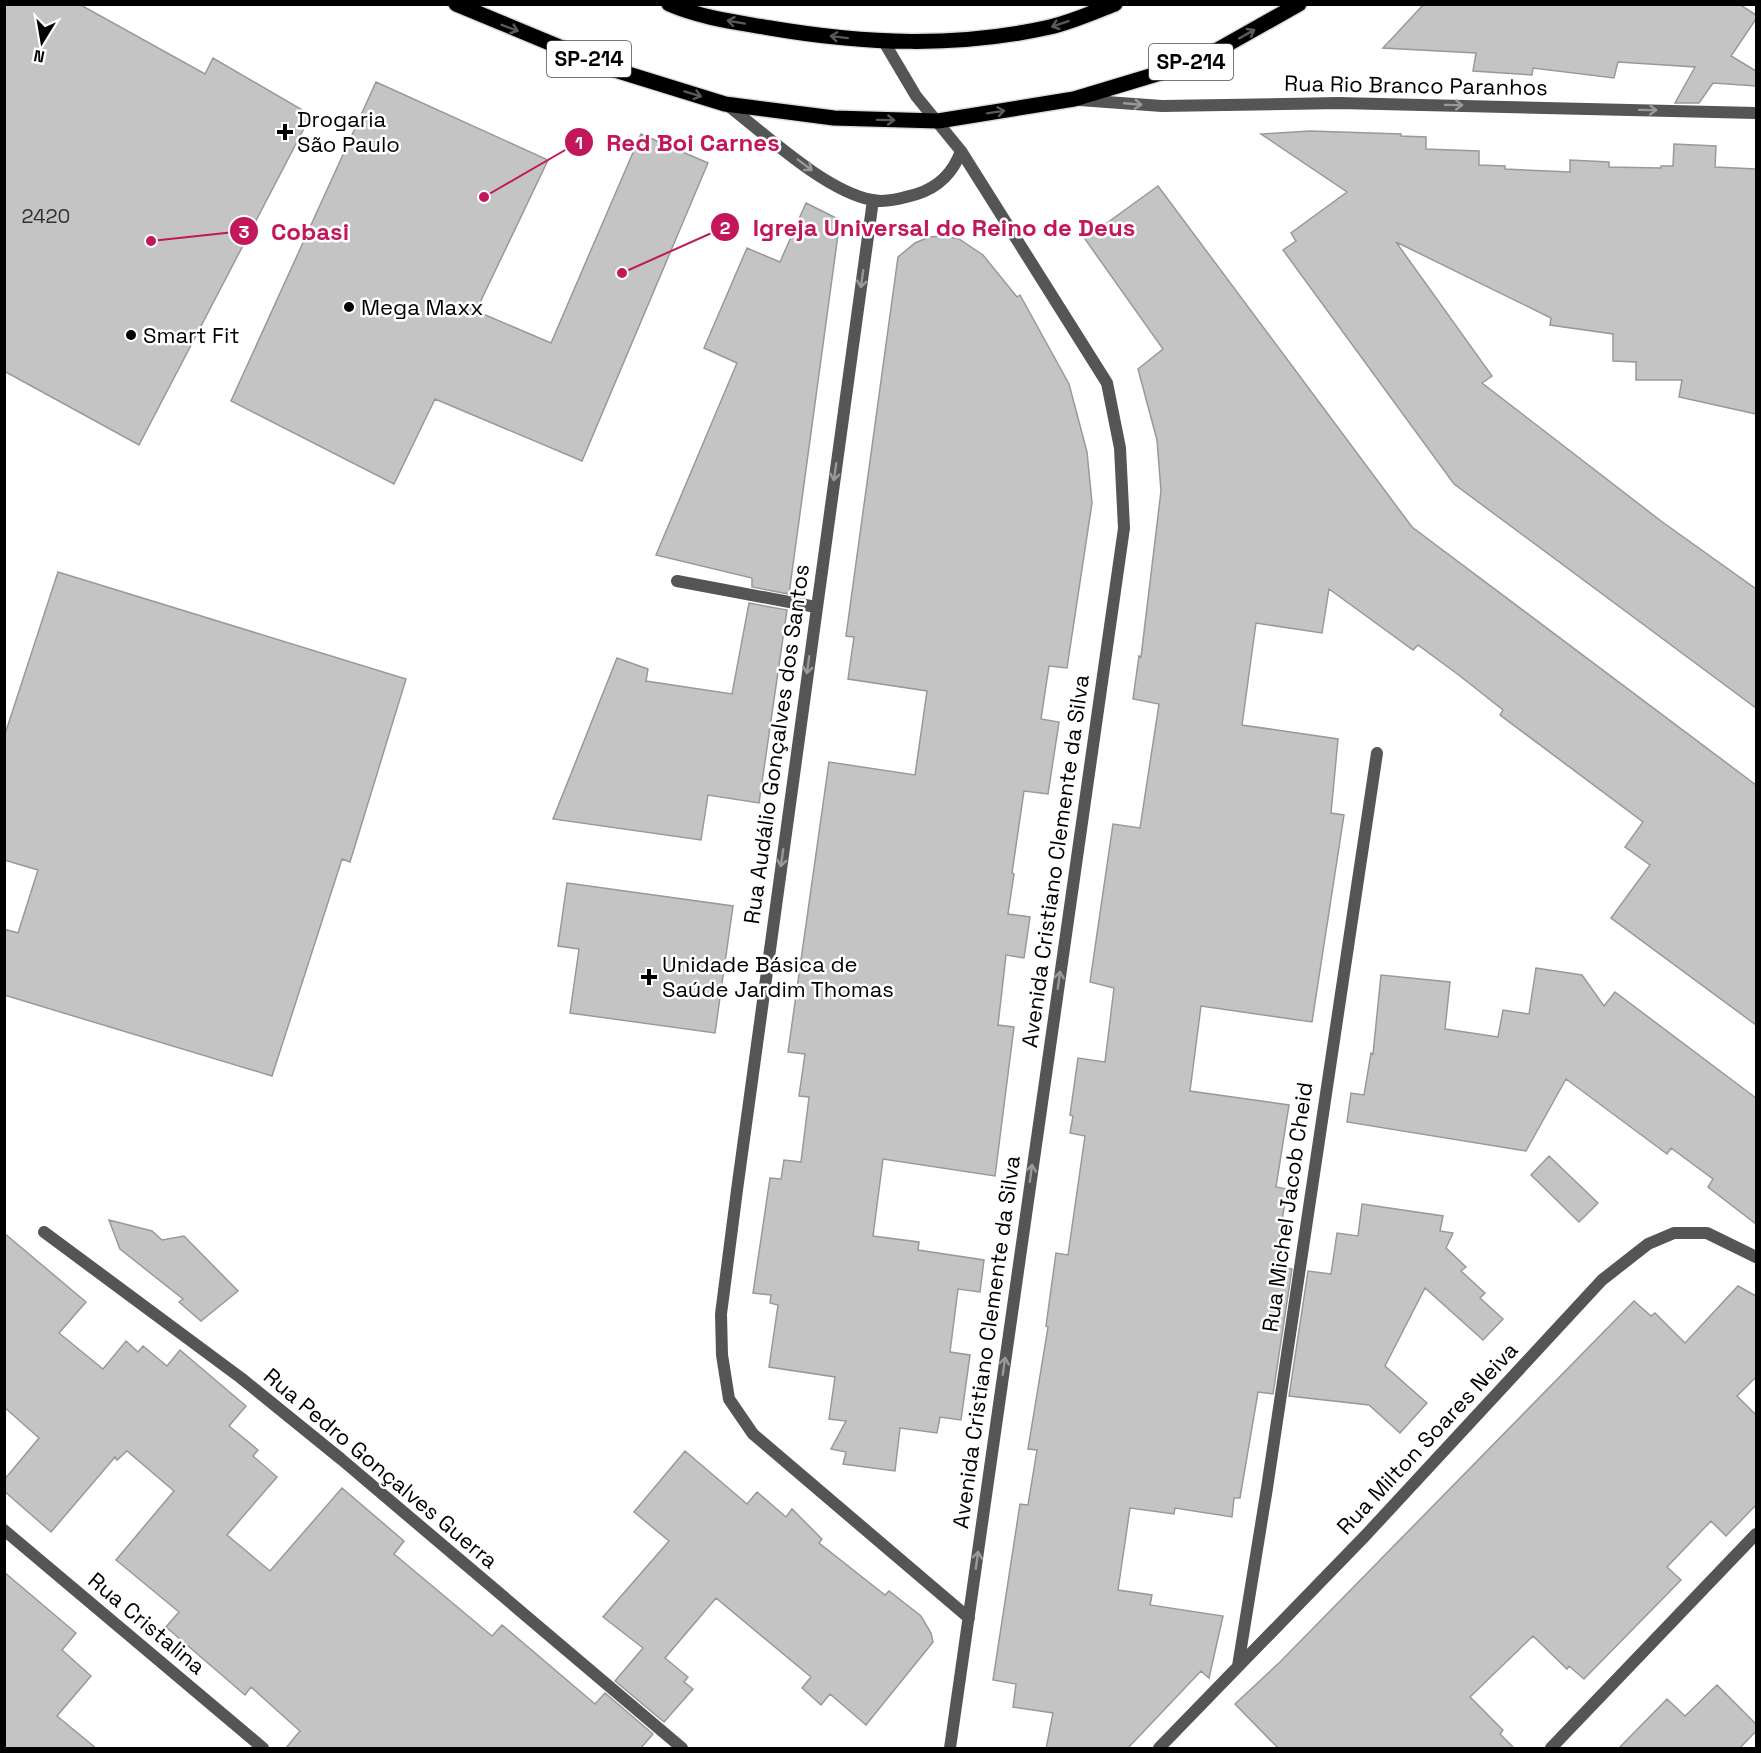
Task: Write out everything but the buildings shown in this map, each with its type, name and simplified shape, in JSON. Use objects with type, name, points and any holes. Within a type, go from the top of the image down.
[{"type":"main road","name":"SP-214","points":[[456,4],[615,70],[725,104],[834,118],[938,121],[1074,99],[1167,71],[1212,53],[1299,4]]},
{"type":"main road","points":[[669,4],[693,15],[794,32],[884,42],[966,41],[1052,27],[1115,4]]},
{"type":"street","name":"Avenida Cristiano Clemente da Silva","points":[[884,42],[915,96],[961,151],[1107,383],[1120,448],[1124,528],[950,1749]]},
{"type":"street","name":"Rua Rio Branco Paranhos","points":[[1074,99],[1162,106],[1339,103],[1756,113]]},
{"type":"street","points":[[725,104],[833,185],[873,200],[901,199],[940,183],[954,167],[961,151]]},
{"type":"street","name":"Rua Audálio Gonçalves dos Santos","points":[[873,200],[734,1213],[721,1314],[722,1355],[729,1399],[753,1434],[969,1618]]},
{"type":"street","points":[[677,581],[816,607]]},
{"type":"street","name":"Rua Michel Jacob Cheid","points":[[1238,1666],[1269,1477],[1377,753]]},
{"type":"street","name":"Rua Pedro Gonçalves Guerra","points":[[44,1232],[241,1378],[341,1458],[682,1749]]},
{"type":"street","name":"Rua Milton Soares Neiva","points":[[1160,1749],[1365,1536],[1602,1280],[1648,1244],[1674,1233],[1707,1233],[1756,1257]]},
{"type":"street","name":"Rua Cristalina","points":[[4,1530],[263,1749]]},
{"type":"street","points":[[1551,1749],[1756,1534]]},
{"type":"place","name":"Drogaria São Paulo","points":[[285,132]]},
{"type":"place","name":"Red Boi Carnes","points":[[484,197]]},
{"type":"place","name":"Cobasi","points":[[151,241]]},
{"type":"place","name":"Igreja Universal do Reino de Deus","points":[[622,273]]},
{"type":"place","name":"Mega Maxx","points":[[349,307]]},
{"type":"place","name":"Smart Fit","points":[[131,335]]},
{"type":"place","name":"Unidade Básica de Saúde Jardim Thomas","points":[[649,977]]}]
